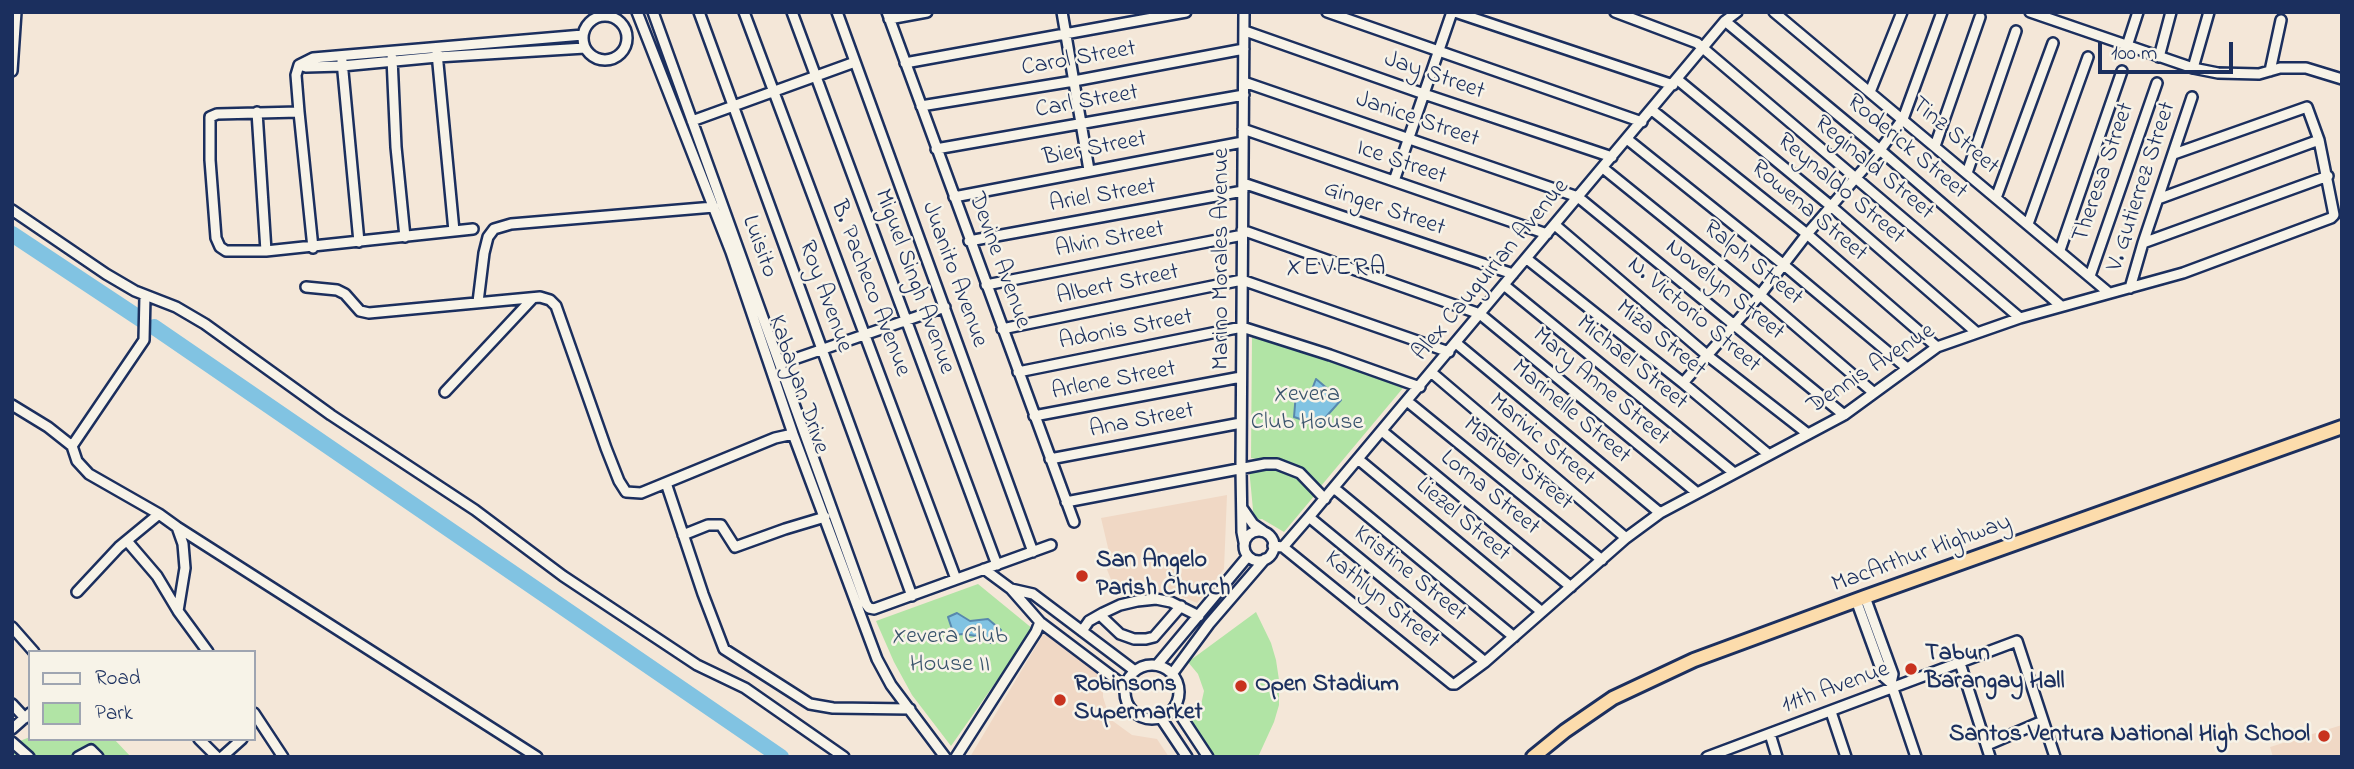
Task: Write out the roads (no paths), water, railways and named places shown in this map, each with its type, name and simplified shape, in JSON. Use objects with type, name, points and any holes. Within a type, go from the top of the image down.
[{"type":"highway","name":"MacArthur Highway","points":[[1533,757],[1565,731],[1614,698],[1695,660],[2342,427]]},
{"type":"street","points":[[12,71],[16,12]]},
{"type":"street","name":"Kabayan Drive","points":[[636,12],[714,207],[793,434],[877,659],[891,685],[945,757]]},
{"type":"street","name":"Luisito","points":[[653,12],[866,604],[874,609],[912,596]]},
{"type":"street","name":"Roy Avenue","points":[[699,12],[912,596]]},
{"type":"street","name":"B. Pacheco Avenue","points":[[744,12],[956,579]]},
{"type":"street","name":"Miguel Singh Avenue","points":[[792,12],[997,565]]},
{"type":"street","name":"Juanito Avenue","points":[[837,12],[1033,551]]},
{"type":"street","points":[[888,16],[927,12]]},
{"type":"street","points":[[1062,12],[1089,170]]},
{"type":"street","points":[[905,63],[1186,12]]},
{"type":"street","name":"Marino Morales Avenue","points":[[1244,12],[1241,377],[1241,507],[1244,542]]},
{"type":"street","points":[[1326,12],[1642,122]]},
{"type":"street","points":[[1394,181],[1454,12],[1675,82]]},
{"type":"street","name":"Reginald Street","points":[[1615,12],[1689,38],[2020,318]]},
{"type":"street","name":"Alex Cauguirian Avenue","points":[[1278,547],[1325,499],[1725,21],[1737,12]]},
{"type":"street","name":"Tinz Street","points":[[1774,12],[2109,293]]},
{"type":"street","points":[[1870,92],[1902,12]]},
{"type":"street","points":[[1683,383],[1760,295],[1807,234],[1856,180],[1903,119],[1942,12]]},
{"type":"street","points":[[2030,12],[2055,16],[2127,46],[2193,68],[2218,73],[2259,74],[2291,67],[2306,68],[2342,79]]},
{"type":"street","points":[[2127,46],[2138,12]]},
{"type":"street","points":[[2159,57],[2171,12]]},
{"type":"street","points":[[2193,68],[2209,12]]},
{"type":"street","points":[[610,16],[624,28],[627,37],[622,51],[610,60],[596,58],[585,48],[583,35],[592,20],[610,16]]},
{"type":"street","name":"Devine Avenue","points":[[888,16],[1074,522]]},
{"type":"street","points":[[1935,146],[1980,17]]},
{"type":"street","points":[[2270,71],[2281,20]]},
{"type":"street","name":"Roderick Street","points":[[1725,21],[2061,306]]},
{"type":"street","name":"Jay Street","points":[[1245,31],[1612,157]]},
{"type":"street","points":[[1967,173],[2016,31]]},
{"type":"street","points":[[627,37],[660,32]]},
{"type":"street","points":[[473,50],[583,35]]},
{"type":"street","points":[[549,38],[550,50]]},
{"type":"street","points":[[1996,198],[2053,43]]},
{"type":"street","points":[[313,248],[296,75],[299,65],[313,58],[342,61],[473,50],[585,48]]},
{"type":"street","name":"Carol Street","points":[[921,106],[1244,49]]},
{"type":"street","points":[[437,52],[454,231]]},
{"type":"street","points":[[2028,224],[2088,57]]},
{"type":"street","points":[[391,58],[405,237]]},
{"type":"street","points":[[342,61],[359,242]]},
{"type":"street","points":[[692,121],[855,62]]},
{"type":"street","points":[[2060,250],[2122,71]]},
{"type":"street","name":"Janice Street","points":[[1244,82],[1578,197]]},
{"type":"street","name":"Reynaldo Street","points":[[1675,82],[1832,207],[1976,332]]},
{"type":"street","name":"Theresa Street","points":[[2090,276],[2157,83]]},
{"type":"street","name":"Carl Street","points":[[936,149],[1244,95]]},
{"type":"street","name":"V. Gutierrez Street","points":[[2130,288],[2192,97]]},
{"type":"street","points":[[2143,243],[2328,176],[2307,107],[2174,154]]},
{"type":"street","name":"Rowena Street","points":[[1652,110],[1807,234],[1937,346]]},
{"type":"street","points":[[257,112],[267,251]]},
{"type":"street","points":[[299,112],[218,114],[210,117],[210,160],[216,238],[220,247],[226,251],[313,248],[473,229]]},
{"type":"street","name":"Ice Street","points":[[1243,129],[1547,234]]},
{"type":"street","points":[[1627,139],[1907,368]]},
{"type":"street","points":[[2158,199],[2319,140]]},
{"type":"street","name":"Bier Street","points":[[954,197],[1243,142]]},
{"type":"street","name":"Ralph Street","points":[[1603,168],[1760,295],[1874,393]]},
{"type":"street","name":"Dennis Avenue","points":[[1455,684],[1485,662],[1626,538],[1660,513],[1844,415],[1937,346],[2020,318],[2183,273],[2332,218],[2334,212],[2328,176]]},
{"type":"street","name":"Ariel Street","points":[[970,241],[1243,187]]},
{"type":"street","name":"Ginger Street","points":[[1243,187],[1513,274]]},
{"type":"street","name":"Novelyn Street","points":[[1578,197],[1844,415]]},
{"type":"street","points":[[478,302],[484,253],[488,237],[494,229],[511,224],[714,207]]},
{"type":"street","points":[[12,210],[106,274],[145,296],[176,307],[205,324],[331,415],[474,510],[563,576],[696,665],[745,688],[844,757]]},
{"type":"street","name":"N. Victorio Street","points":[[1555,225],[1708,356],[1808,434]]},
{"type":"street","points":[[1242,233],[1480,314]]},
{"type":"street","name":"Alvin Street","points":[[986,285],[1242,233]]},
{"type":"street","name":"Miza Street","points":[[1527,259],[1768,454]]},
{"type":"street","points":[[1242,280],[1448,352]]},
{"type":"street","name":"Albert Street","points":[[1002,329],[1242,280]]},
{"type":"street","name":"Michael Street","points":[[1504,285],[1734,472]]},
{"type":"street","points":[[306,287],[337,290],[360,311],[369,313],[533,298],[550,300],[556,306],[606,448],[626,492],[637,493],[666,483],[775,438],[793,434]]},
{"type":"street","points":[[72,446],[144,340],[145,296]]},
{"type":"street","points":[[445,392],[533,298]]},
{"type":"street","points":[[780,364],[945,307]]},
{"type":"street","name":"Mary Anne Street","points":[[1480,314],[1696,492]]},
{"type":"street","points":[[1242,327],[1420,387]]},
{"type":"street","name":"Adonis Street","points":[[1018,372],[1242,327]]},
{"type":"street","name":"Marinelle Street","points":[[1456,343],[1660,513]]},
{"type":"street","name":"Marivic Street","points":[[1431,372],[1626,538]]},
{"type":"street","name":"Arlene Street","points":[[1034,416],[1241,377]]},
{"type":"street","name":"Maribel Street","points":[[1407,401],[1602,560]]},
{"type":"street","points":[[12,405],[48,427],[72,446],[77,461],[89,474],[159,514],[537,757]]},
{"type":"street","name":"Ana Street","points":[[1050,460],[1241,423]]},
{"type":"street","name":"Lorna Street","points":[[1382,431],[1571,587]]},
{"type":"street","name":"Liezel Street","points":[[1358,459],[1542,612]]},
{"type":"street","points":[[1066,502],[1265,464],[1289,467],[1300,473],[1325,499]]},
{"type":"street","points":[[666,483],[724,649],[810,704],[833,708],[911,709]]},
{"type":"street","points":[[1334,488],[1514,637]]},
{"type":"street","points":[[1172,674],[1209,624],[1278,547],[1265,532],[1253,524],[1241,507]]},
{"type":"street","points":[[77,592],[107,559],[159,514]]},
{"type":"street","points":[[683,535],[708,525],[721,524],[736,547],[825,517]]},
{"type":"street","name":"Kristine Street","points":[[1309,517],[1485,662]]},
{"type":"street","points":[[177,527],[183,544],[185,568],[178,611]]},
{"type":"street","points":[[1265,532],[1252,533],[1244,542],[1248,556],[1256,560],[1265,559]]},
{"type":"street","points":[[127,541],[157,576],[207,650]]},
{"type":"street","points":[[912,596],[1051,545]]},
{"type":"street","name":"Kathlyn Street","points":[[1278,547],[1455,684]]},
{"type":"street","points":[[1157,666],[1248,556]]},
{"type":"street","points":[[984,569],[1011,589],[1040,622],[1126,687]]},
{"type":"street","points":[[1011,589],[1033,594],[1135,671]]},
{"type":"street","points":[[1861,598],[1883,660],[1893,674],[1892,686],[1916,757]]},
{"type":"street","points":[[1082,631],[1089,621],[1100,615],[1119,605],[1137,601],[1156,599],[1171,602],[1199,616]]},
{"type":"street","points":[[1100,615],[1120,634],[1134,639],[1146,639],[1154,637],[1181,606]]},
{"type":"street","points":[[956,757],[1040,622]]},
{"type":"street","points":[[12,627],[31,650]]},
{"type":"street","name":"11th Avenue","points":[[1707,757],[2017,641],[2043,721]]},
{"type":"street","points":[[1960,663],[1990,757]]},
{"type":"street","points":[[1145,666],[1157,666],[1172,674],[1179,690],[1175,707],[1161,718],[1146,718],[1134,712],[1127,702],[1126,687],[1135,671],[1145,666]]},
{"type":"street","points":[[12,704],[27,715],[12,729]]},
{"type":"street","points":[[1175,707],[1208,757]]},
{"type":"street","points":[[1831,712],[1846,757]]},
{"type":"street","points":[[1161,718],[1187,757]]},
{"type":"street","points":[[1987,745],[2043,721],[2055,757]]},
{"type":"street","points":[[257,726],[283,757]]},
{"type":"street","points":[[1770,734],[1777,757]]},
{"type":"street","points":[[201,741],[220,757],[240,741]]},
{"type":"street","points":[[12,742],[29,757]]},
{"type":"street","points":[[78,757],[90,750],[98,757]]},
{"type":"water","points":[[1316,379],[1341,400],[1316,428],[1294,417],[1296,393],[1309,397]]},
{"type":"water","points":[[957,613],[970,621],[988,619],[1001,630],[991,643],[976,636],[954,635],[948,617]]},
{"type":"waterway","points":[[12,234],[142,320]]},
{"type":"waterway","points":[[154,327],[781,757]]},
{"type":"place","name":"San Angelo Parish Church","points":[[1082,576]]},
{"type":"place","name":"Tabun Barangay Hall","points":[[1911,669]]},
{"type":"place","name":"Open Stadium","points":[[1241,686]]},
{"type":"place","name":"Robinsons Supermarket","points":[[1060,700]]},
{"type":"place","name":"Santos Ventura National High School","points":[[2324,736]]},
{"type":"district","name":"XEVERA","points":[[1337,270]]},
{"type":"park label","name":"Xevera Club House","points":[[1307,410]]},
{"type":"park label","name":"Xevera Club House II","points":[[950,652]]}]
